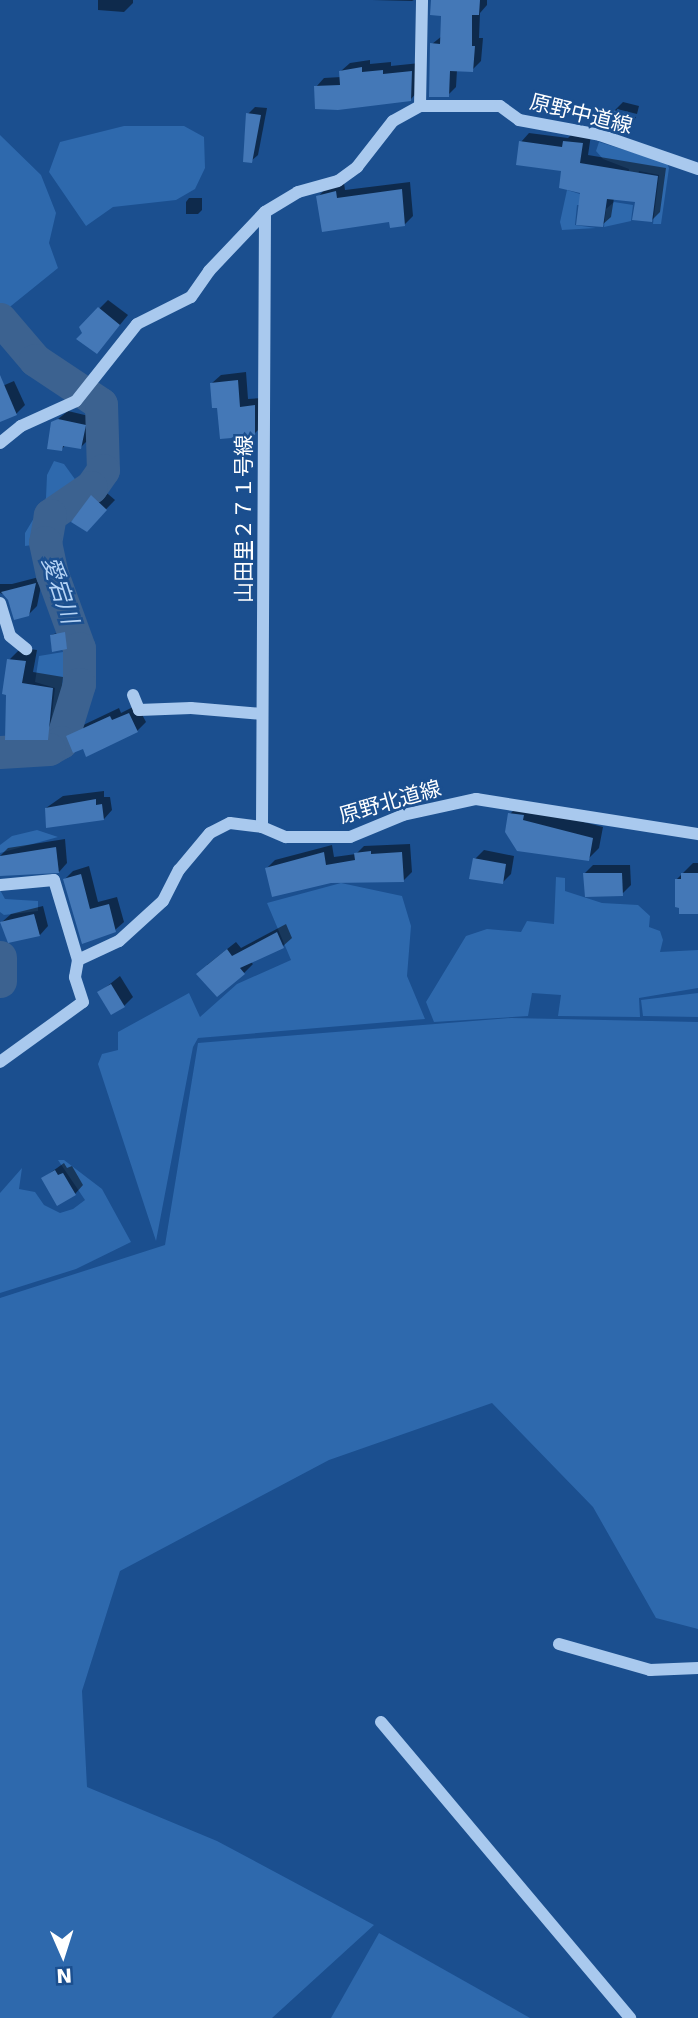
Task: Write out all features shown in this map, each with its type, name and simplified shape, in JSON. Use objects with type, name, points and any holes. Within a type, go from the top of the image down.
[{"type":"street","points":[[0,443],[21,426],[76,401],[137,324],[191,297],[209,271],[265,212],[298,192],[338,181],[357,167],[393,121],[420,106],[422,0]]},
{"type":"street","name":"原野中道線","points":[[420,106],[500,106],[519,120],[600,135],[698,169]]},
{"type":"street","name":"山田里２７１号線","points":[[262,827],[265,212]]},
{"type":"street","points":[[0,603],[10,636],[26,649]]},
{"type":"street","points":[[133,695],[139,710],[191,708],[262,714]]},
{"type":"street","name":"原野北道線","points":[[78,960],[119,941],[163,901],[179,870],[210,833],[230,823],[262,827],[286,837],[350,837],[403,815],[476,799],[698,834]]},
{"type":"street","points":[[0,885],[54,880],[78,960],[75,977],[83,1002],[0,1062]]},
{"type":"street","points":[[559,1644],[650,1670],[698,1668]]},
{"type":"street","points":[[381,1722],[630,2018]]},
{"type":"shaded area","points":[[124,126],[184,126],[204,137],[205,168],[195,189],[176,200],[113,207],[86,226],[49,172],[60,142]]},
{"type":"shaded area","points":[[0,135],[41,175],[56,213],[49,243],[58,268],[6,310],[0,304]]},
{"type":"shaded area","points":[[599,142],[667,163],[669,168],[661,224],[653,224],[659,175],[639,171],[636,186],[627,185],[629,169],[603,159],[596,151]]},
{"type":"shaded area","points":[[567,190],[580,194],[585,205],[577,205],[575,225],[596,228],[562,230],[560,222]]},
{"type":"shaded area","points":[[614,202],[633,205],[631,221],[604,227],[606,209]]},
{"type":"shaded area","points":[[54,461],[64,464],[77,482],[71,495],[47,512],[39,544],[25,546],[25,533],[46,498],[47,475]]},
{"type":"shaded area","points":[[68,640],[78,650],[76,660],[67,663],[68,677],[77,681],[69,710],[76,714],[72,725],[50,730],[55,688],[35,682],[39,656],[69,651]]},
{"type":"shaded area","points":[[37,830],[58,837],[0,853],[0,845],[12,836]]},
{"type":"shaded area","points":[[556,877],[565,878],[565,891],[602,903],[638,905],[650,916],[649,927],[660,931],[663,940],[660,952],[698,950],[698,988],[639,998],[640,1017],[558,1016],[561,995],[532,993],[528,1016],[434,1022],[426,1002],[466,936],[487,929],[521,932],[527,921],[554,924]]},
{"type":"shaded area","points":[[341,883],[402,896],[411,926],[407,976],[425,1019],[198,1038],[193,1047],[156,1241],[98,1064],[102,1054],[118,1050],[118,1032],[189,993],[200,1017],[237,984],[291,960],[267,903]]},
{"type":"shaded area","points":[[0,890],[5,899],[38,901],[38,911],[4,915],[0,912]]},
{"type":"shaded area","points":[[698,993],[698,1017],[643,1016],[641,1000]]},
{"type":"shaded area","points":[[511,1018],[698,1022],[698,1629],[656,1618],[593,1507],[492,1403],[329,1460],[120,1571],[82,1691],[87,1787],[217,1841],[374,1925],[272,2018],[0,2018],[0,1298],[165,1245],[198,1043]]},
{"type":"shaded area","points":[[58,1160],[64,1160],[102,1189],[131,1242],[76,1269],[0,1293],[0,1193],[22,1168],[19,1189],[35,1192],[44,1205],[60,1213],[73,1209],[85,1200]]},
{"type":"shaded area","points":[[379,1933],[530,2018],[331,2018]]},
{"type":"building","points":[[431,0],[480,0],[479,15],[472,15],[472,46],[475,46],[473,72],[450,71],[449,97],[429,97],[430,43],[440,44],[441,16],[430,15]]},
{"type":"building","points":[[362,67],[362,72],[383,70],[383,74],[412,71],[411,101],[338,110],[315,109],[314,86],[340,85],[339,71]]},
{"type":"building","points":[[613,110],[632,115],[626,135],[608,128]]},
{"type":"building","points":[[246,113],[261,115],[252,163],[243,162]]},
{"type":"building","points":[[519,141],[562,147],[563,141],[583,143],[580,163],[658,176],[652,222],[632,220],[635,202],[607,199],[603,227],[576,225],[580,193],[559,188],[561,171],[516,165]]},
{"type":"building","points":[[402,189],[405,226],[390,228],[389,222],[322,232],[316,196],[336,191],[337,198]]},
{"type":"building","points":[[98,307],[120,325],[97,354],[76,339],[82,333],[79,327]]},
{"type":"building","points":[[0,375],[17,415],[0,422]]},
{"type":"building","points":[[238,380],[240,407],[255,405],[255,436],[220,439],[217,408],[212,408],[210,383]]},
{"type":"building","points":[[58,419],[86,425],[81,449],[63,446],[62,451],[47,449],[51,422]]},
{"type":"building","points":[[91,495],[107,510],[87,532],[71,522]]},
{"type":"building","points":[[36,583],[29,616],[14,620],[8,600],[1,592]]},
{"type":"building","points":[[65,632],[67,649],[52,652],[50,635]]},
{"type":"building","points":[[7,659],[26,661],[22,683],[53,688],[48,740],[5,740],[6,695],[2,694]]},
{"type":"building","points":[[129,713],[138,732],[86,757],[83,749],[73,753],[66,736],[110,716],[112,720]]},
{"type":"building","points":[[96,799],[96,805],[102,804],[104,820],[46,828],[45,808]]},
{"type":"building","points":[[508,813],[524,815],[523,820],[593,838],[589,861],[517,851],[505,832]]},
{"type":"building","points":[[56,847],[59,873],[0,876],[0,856]]},
{"type":"building","points":[[371,851],[371,854],[402,852],[404,882],[331,883],[272,897],[265,868],[324,852],[326,865],[355,860],[354,853]]},
{"type":"building","points":[[473,858],[506,864],[503,884],[469,879]]},
{"type":"building","points":[[583,873],[622,873],[623,896],[585,897]]},
{"type":"building","points":[[681,873],[698,873],[698,914],[679,914],[679,908],[675,907],[675,879],[681,879]]},
{"type":"building","points":[[81,874],[90,909],[109,904],[116,932],[82,944],[63,879]]},
{"type":"building","points":[[34,914],[40,936],[8,943],[0,922]]},
{"type":"building","points":[[277,932],[284,948],[240,968],[245,974],[217,997],[196,974],[227,949],[232,956]]},
{"type":"building","points":[[111,984],[125,1007],[111,1015],[97,992]]},
{"type":"building","points":[[55,1170],[58,1175],[63,1173],[76,1195],[57,1206],[41,1178]]},
{"type":"waterway","name":"愛宕川","points":[[0,319],[35,360],[101,404],[103,470],[91,487],[50,515],[45,542],[52,574],[79,648],[79,684],[61,742],[49,749],[0,752]]},
{"type":"waterway","name":"愛宕川","points":[[0,957],[0,981]]}]
